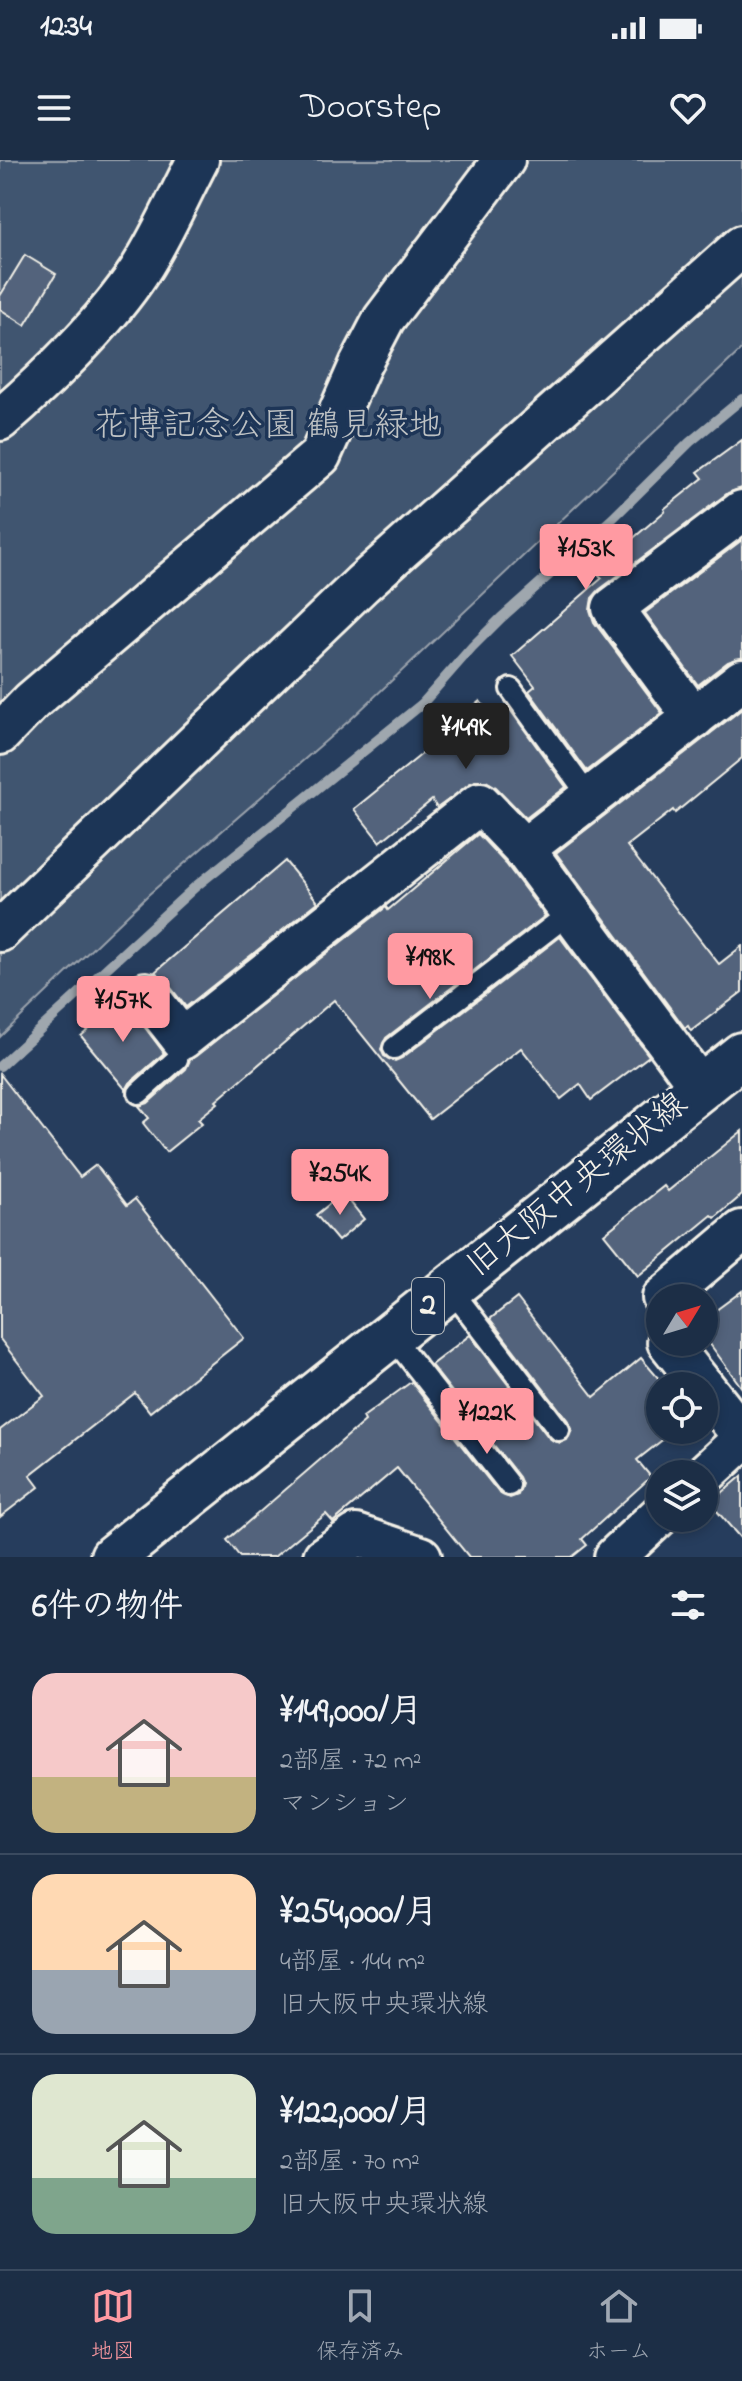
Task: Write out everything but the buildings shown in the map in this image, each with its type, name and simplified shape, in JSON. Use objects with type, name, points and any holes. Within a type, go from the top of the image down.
[{"type":"main road","name":"旧大阪中央環状線","points":[[129,1554],[391,1335],[742,1055]]},
{"type":"street","points":[[0,420],[28,396],[141,270],[198,160]]},
{"type":"street","points":[[0,734],[32,701],[320,456],[384,319],[504,160]]},
{"type":"street","points":[[0,931],[362,584],[742,246]]},
{"type":"street","points":[[694,718],[613,608],[742,511]]},
{"type":"street","points":[[524,849],[742,680]]},
{"type":"street","points":[[146,993],[182,1039],[480,803],[524,849],[701,1088]]},
{"type":"street","points":[[680,1284],[742,1231]]},
{"type":"street","points":[[679,1356],[692,1372]]},
{"type":"street","points":[[718,1406],[742,1438],[718,1461]]},
{"type":"street","points":[[615,1557],[646,1528]]},
{"type":"street","points":[[324,1557],[356,1535],[421,1557]]},
{"type":"lane","points":[[511,689],[590,798]]},
{"type":"lane","points":[[394,1048],[571,912]]},
{"type":"lane","points":[[139,1093],[177,1059],[182,1039]]},
{"type":"lane","points":[[450,1288],[559,1430]]},
{"type":"lane","points":[[391,1335],[509,1485]]},
{"type":"green space","name":"花博記念公園 鶴見緑地","points":[[0,160],[742,160],[742,349],[351,719],[148,895],[0,1037]]},
{"type":"waterway","points":[[0,1066],[195,887],[422,704],[501,618],[612,519],[690,442],[742,399]]}]
